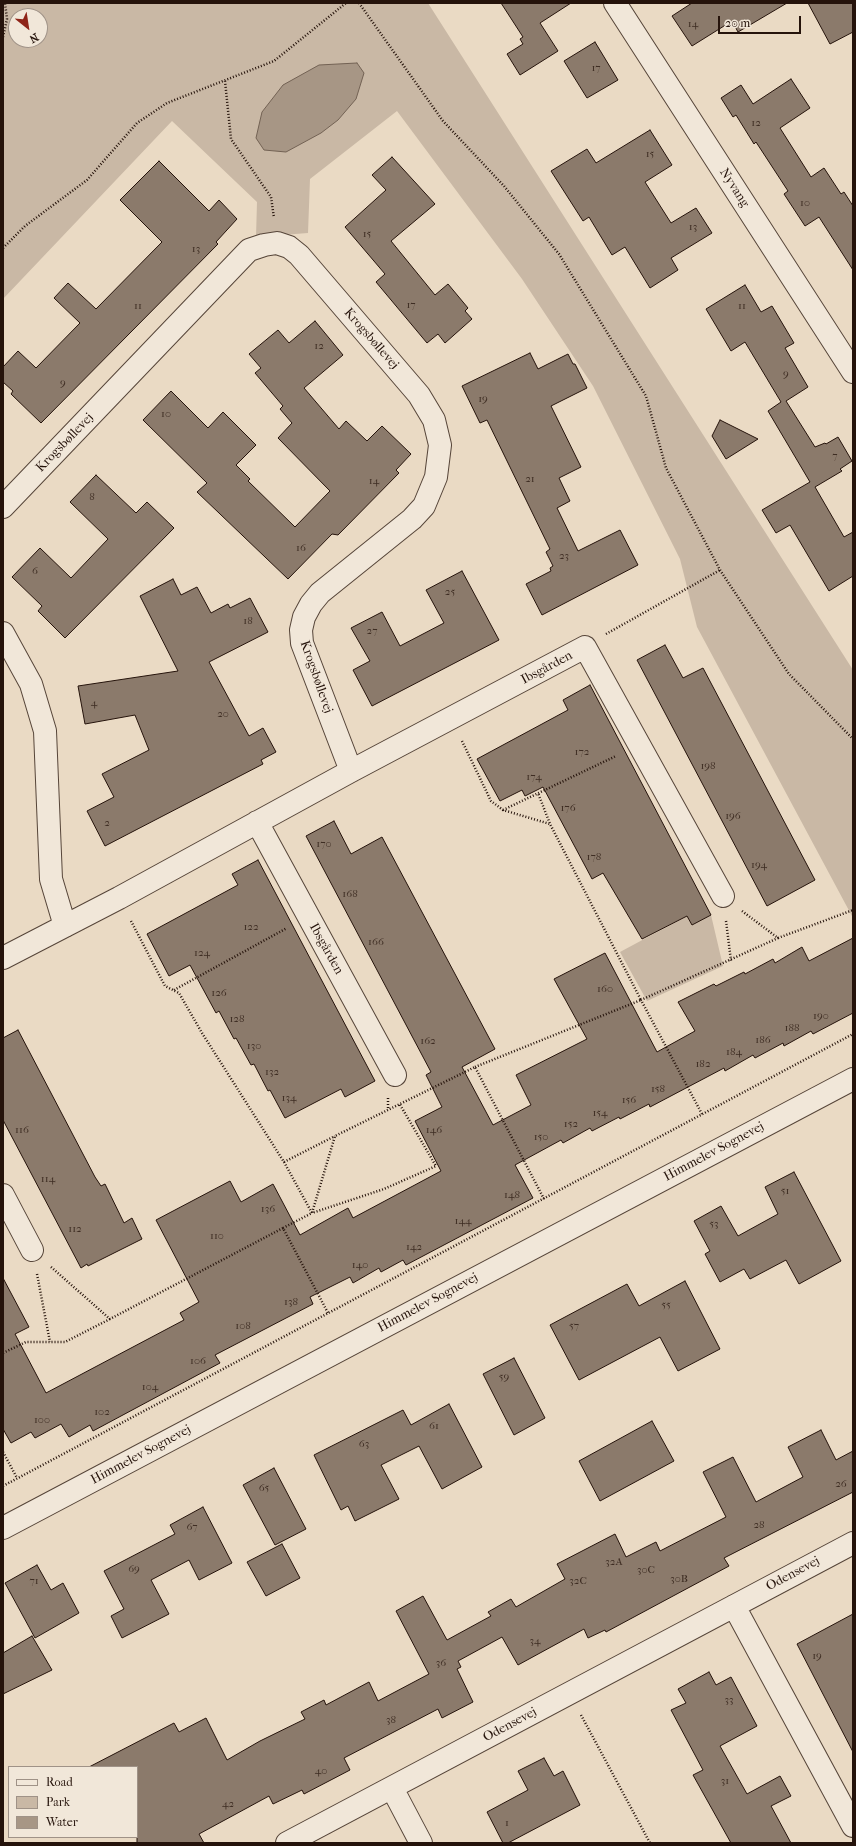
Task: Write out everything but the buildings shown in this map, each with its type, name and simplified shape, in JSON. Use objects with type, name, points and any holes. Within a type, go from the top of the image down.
[{"type":"street","name":"Nyvang","points":[[615,3],[853,372]]},
{"type":"street","name":"Krogsbøllevej","points":[[3,507],[249,250],[264,245],[277,243],[289,246],[299,255],[419,394],[434,420],[440,445],[436,477],[424,506],[412,519],[320,593],[311,604],[304,617],[301,630],[302,643],[351,771]]},
{"type":"street","points":[[3,633],[31,684],[45,731],[51,879],[65,926]]},
{"type":"street","name":"Ibsgården","points":[[3,958],[119,898],[351,771],[585,647],[723,896]]},
{"type":"street","name":"Ibsgården","points":[[257,822],[395,1075]]},
{"type":"street","name":"Himmelev Sognevej","points":[[3,1528],[853,1079]]},
{"type":"street","points":[[3,1195],[32,1250]]},
{"type":"street","name":"Odensevej","points":[[287,1843],[853,1543]]},
{"type":"street","points":[[734,1606],[853,1826]]},
{"type":"street","points":[[392,1788],[421,1843]]},
{"type":"path","points":[[3,37],[7,19],[5,3]]},
{"type":"path","points":[[3,248],[25,226],[87,180],[137,123],[166,103],[225,81],[274,60],[346,3]]},
{"type":"path","points":[[359,3],[443,121],[504,186],[559,254],[646,396],[666,468],[720,570],[790,674],[853,739]]},
{"type":"path","points":[[225,81],[231,139],[271,197],[277,243]]},
{"type":"path","points":[[585,647],[610,631],[720,570]]},
{"type":"path","points":[[451,718],[491,801],[503,810],[550,824]]},
{"type":"path","points":[[503,810],[639,745]]},
{"type":"path","points":[[538,793],[550,824],[702,1114]]},
{"type":"path","points":[[723,896],[778,938]]},
{"type":"path","points":[[723,896],[731,961]]},
{"type":"path","points":[[119,898],[165,986],[179,993],[206,1040],[284,1162],[312,1213]]},
{"type":"path","points":[[284,1162],[399,1103],[475,1067],[641,1000],[731,961],[778,938],[853,910]]},
{"type":"path","points":[[174,990],[308,916]]},
{"type":"path","points":[[3,1486],[853,1034]]},
{"type":"path","points":[[475,1067],[544,1199]]},
{"type":"path","points":[[3,1353],[26,1342],[65,1342],[312,1213],[384,1189],[436,1166],[399,1103]]},
{"type":"path","points":[[312,1213],[335,1136]]},
{"type":"path","points":[[283,1228],[328,1314]]},
{"type":"path","points":[[32,1250],[110,1319]]},
{"type":"path","points":[[32,1250],[50,1342]]},
{"type":"path","points":[[3,1452],[17,1478]]},
{"type":"path","points":[[569,1693],[650,1843]]},
{"type":"green space","points":[[3,3],[428,3],[853,670],[853,918],[697,627],[680,559],[593,386],[522,279],[397,111],[310,179],[308,233],[256,237],[257,202],[172,121],[3,299]]},
{"type":"green space","points":[[711,915],[723,966],[647,1001],[620,952],[687,916],[692,925]]},
{"type":"water","points":[[357,63],[364,73],[356,99],[338,120],[321,133],[286,152],[264,150],[256,138],[262,112],[283,85],[319,65]]}]
